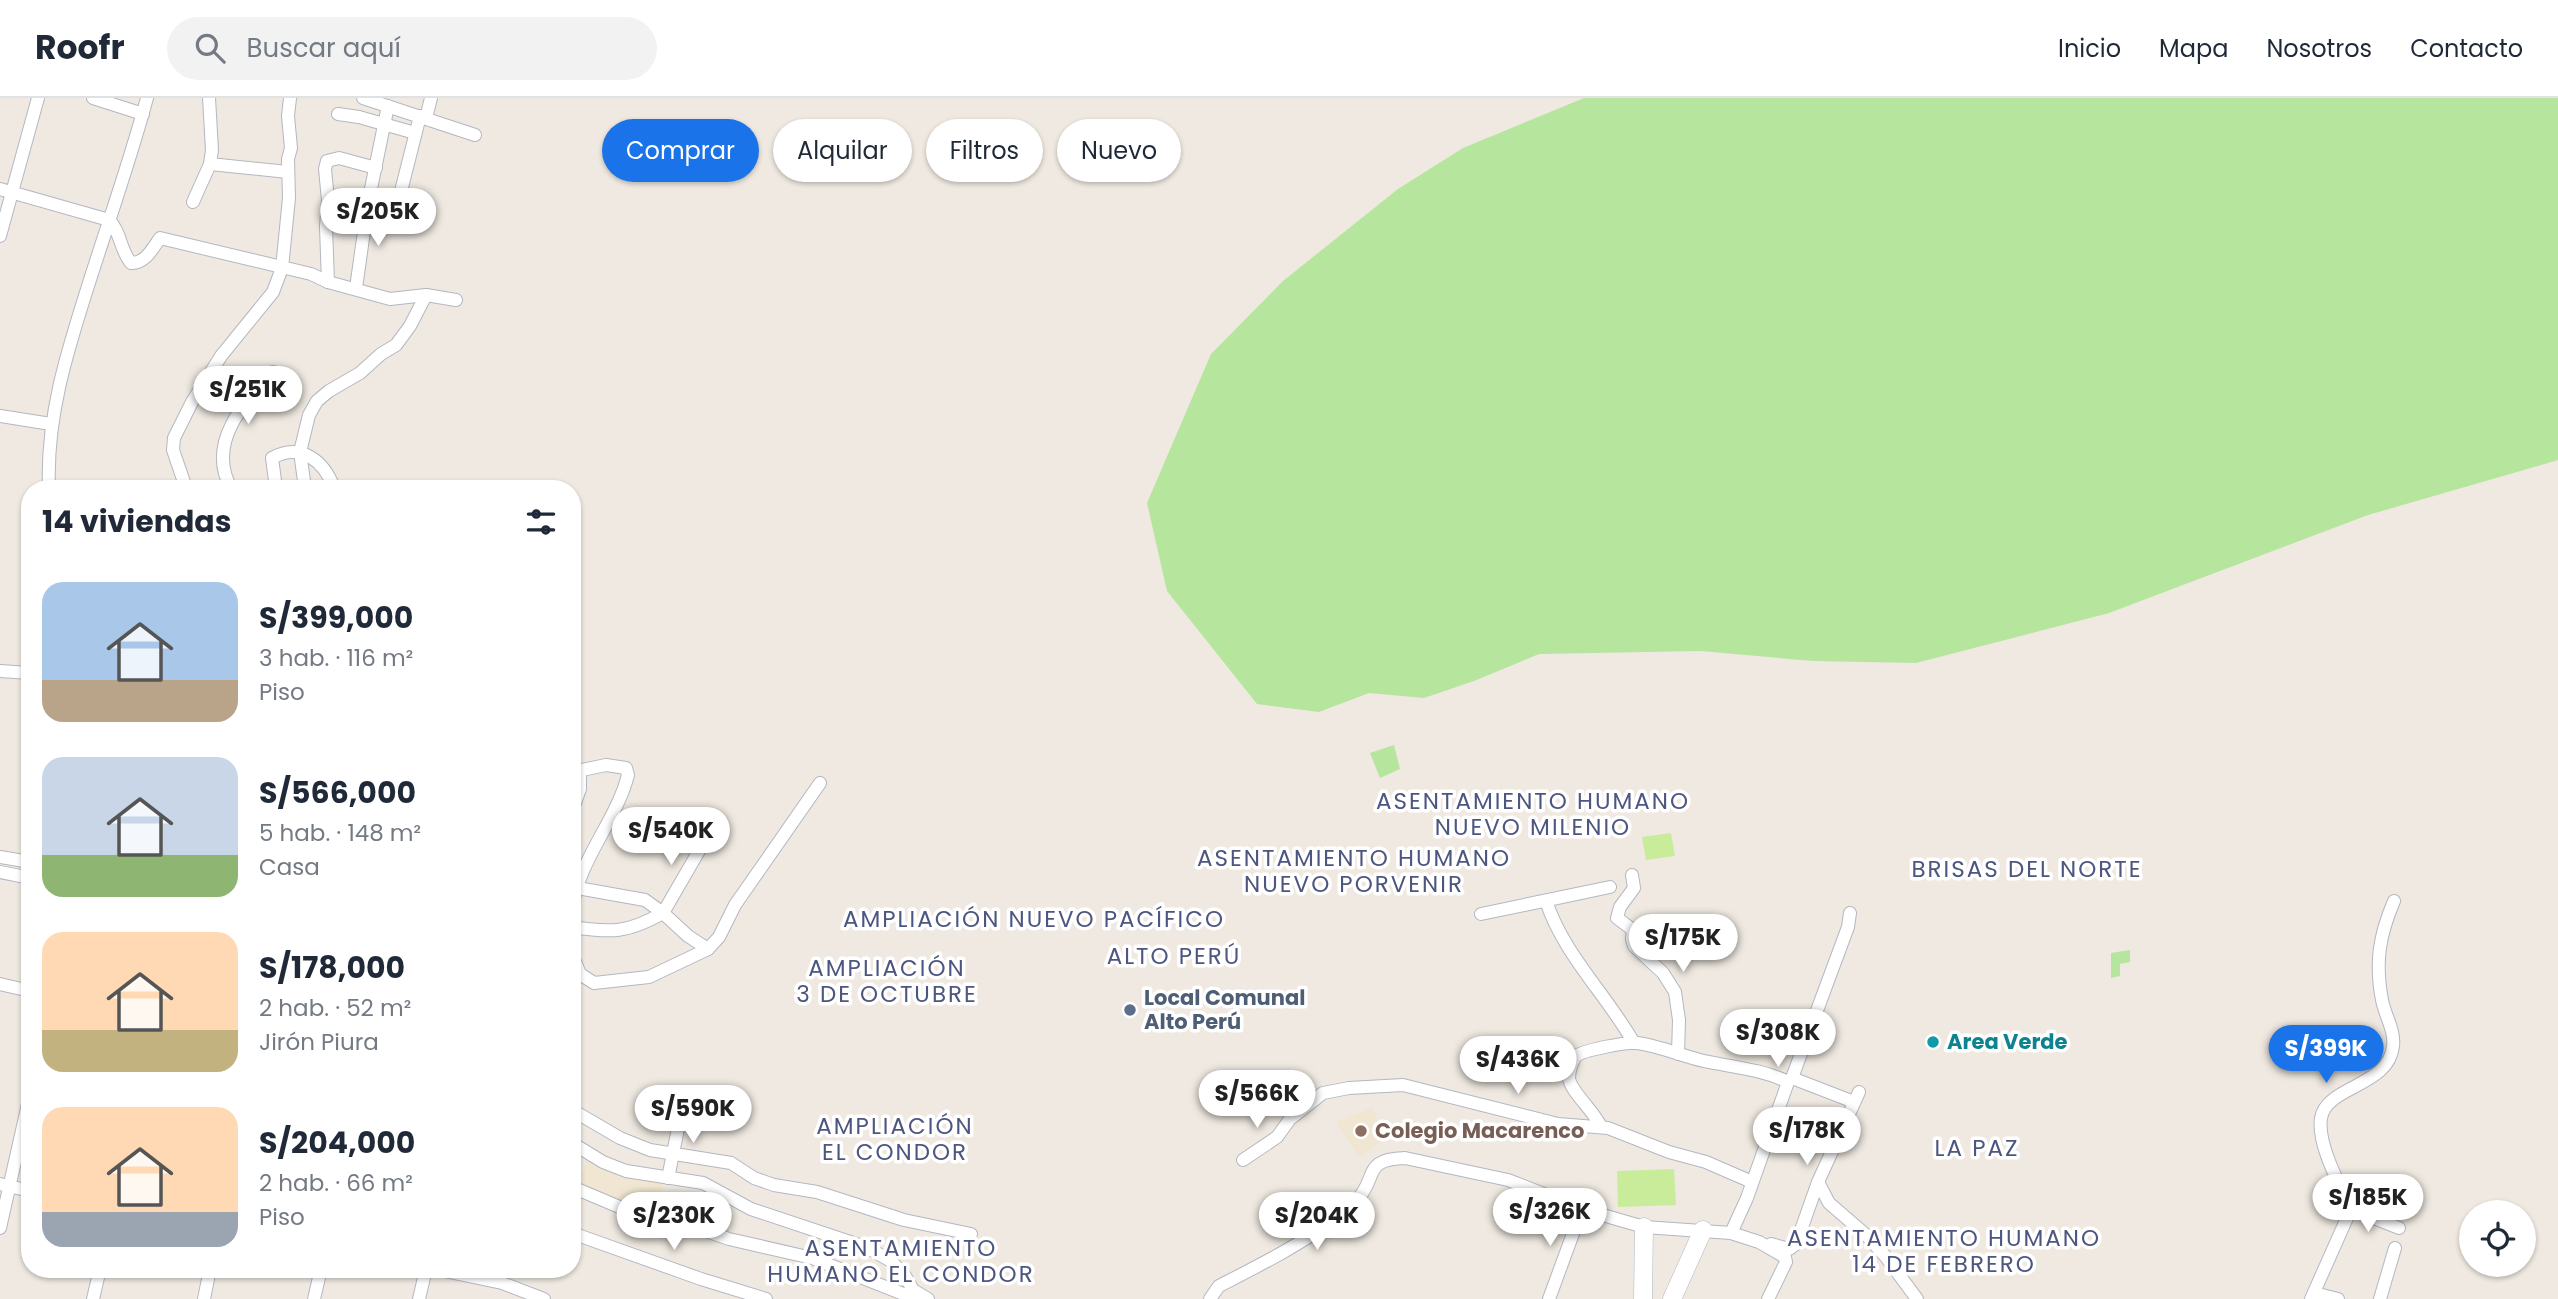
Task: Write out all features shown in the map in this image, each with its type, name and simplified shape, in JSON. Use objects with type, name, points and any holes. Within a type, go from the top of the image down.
[{"type":"street","points":[[0,236],[6,191],[38,98]]},
{"type":"street","points":[[93,98],[143,114]]},
{"type":"street","points":[[49,480],[51,424],[69,346],[148,98]]},
{"type":"street","points":[[193,202],[212,150],[209,98]]},
{"type":"street","points":[[183,480],[173,450],[174,438],[221,355],[273,292],[282,268],[289,198],[290,98]]},
{"type":"street","points":[[363,98],[475,135]]},
{"type":"street","points":[[400,195],[415,133],[431,98]]},
{"type":"street","points":[[356,288],[368,202],[388,106]]},
{"type":"street","points":[[338,114],[359,117],[415,133]]},
{"type":"street","points":[[328,282],[327,161],[339,158],[376,168]]},
{"type":"street","points":[[209,164],[288,172]]},
{"type":"street","points":[[6,191],[109,220],[117,228],[125,255],[131,263],[142,261],[160,238],[310,274],[328,282],[390,299],[426,295],[456,300]]},
{"type":"street","points":[[304,480],[300,452],[309,415],[317,401],[396,345],[410,326],[426,295]]},
{"type":"street","points":[[228,480],[224,471],[225,445],[233,419],[273,372]]},
{"type":"street","points":[[0,416],[51,424]]},
{"type":"street","points":[[275,480],[272,458],[300,452],[314,457],[330,480]]},
{"type":"street","points":[[0,671],[21,672]]},
{"type":"street","points":[[581,770],[606,765],[618,766],[626,768],[628,775],[611,818],[581,875]]},
{"type":"street","points":[[581,975],[594,984],[649,978],[708,949],[719,937],[735,905],[820,783]]},
{"type":"street","points":[[581,928],[611,932],[626,930],[663,913],[707,837]]},
{"type":"street","points":[[0,857],[21,860]]},
{"type":"street","points":[[0,872],[21,876]]},
{"type":"street","points":[[1632,875],[1634,888],[1620,907],[1617,918],[1633,930],[1634,946],[1663,973],[1675,992],[1679,1020],[1678,1054]]},
{"type":"street","points":[[1481,914],[1610,887]]},
{"type":"street","points":[[581,889],[645,900],[708,949]]},
{"type":"street","points":[[1546,901],[1565,946],[1624,1025],[1634,1043]]},
{"type":"street","points":[[2394,901],[2383,925],[2378,949],[2382,1001],[2391,1024],[2394,1044],[2390,1059],[2383,1069],[2333,1101],[2324,1109],[2321,1120],[2333,1175],[2351,1209],[2399,1228]]},
{"type":"street","points":[[1731,1233],[1848,927],[1850,913]]},
{"type":"street","points":[[0,984],[21,989]]},
{"type":"street","points":[[1210,1299],[1219,1286],[1305,1240],[1345,1211],[1359,1199],[1374,1169],[1387,1159],[1417,1159],[1508,1180],[1582,1209],[1644,1227],[1731,1233],[1792,1248],[1796,1244],[1818,1182],[1856,1097],[1634,1043],[1583,1052],[1576,1056],[1571,1068],[1570,1085],[1597,1118],[1601,1127]]},
{"type":"street","points":[[1243,1160],[1278,1137],[1290,1119],[1323,1093],[1349,1088],[1403,1085],[1558,1124],[1601,1127],[1706,1163],[1752,1182]]},
{"type":"street","points":[[668,1178],[683,1104]]},
{"type":"street","points":[[581,1115],[620,1138],[649,1150],[731,1163],[754,1178],[774,1185],[817,1192],[904,1220],[971,1234]]},
{"type":"street","points":[[0,1228],[5,1186],[21,1128]]},
{"type":"street","points":[[581,1149],[603,1162],[626,1171],[703,1183],[751,1209],[868,1248],[897,1266],[912,1295]]},
{"type":"street","points":[[1818,1182],[1829,1203],[1866,1235],[1917,1299]]},
{"type":"street","points":[[581,1191],[629,1211],[659,1220],[680,1222],[729,1239],[812,1258],[928,1299]]},
{"type":"street","points":[[1549,1299],[1582,1209]]},
{"type":"street","points":[[2338,1299],[2313,1296],[2351,1209]]},
{"type":"street","points":[[1643,1299],[1644,1227]]},
{"type":"street","points":[[1672,1299],[1703,1230]]},
{"type":"street","points":[[581,1236],[766,1299]]},
{"type":"street","points":[[1759,1242],[1784,1257],[1784,1268],[1768,1299]]},
{"type":"street","points":[[2380,1299],[2395,1248]]},
{"type":"street","points":[[93,1299],[98,1278]]},
{"type":"street","points":[[204,1299],[208,1278]]},
{"type":"street","points":[[314,1299],[319,1278]]},
{"type":"street","points":[[419,1299],[424,1278]]},
{"type":"street","points":[[478,1278],[502,1283],[538,1298]]},
{"type":"shaded area","name":"Colegio Macarenco","points":[[1372,1108],[1385,1139],[1359,1157],[1336,1122]]},
{"type":"shaded area","points":[[588,1157],[627,1175],[664,1184],[655,1216],[581,1188],[581,1175]]},
{"type":"green space","points":[[1584,98],[2558,98],[2558,460],[2368,515],[2109,613],[1916,663],[1813,661],[1700,651],[1539,654],[1424,698],[1369,693],[1319,712],[1257,704],[1167,591],[1147,503],[1211,354],[1283,281],[1398,189],[1463,148]]},
{"type":"green space","points":[[1394,745],[1400,769],[1380,778],[1370,753]]},
{"type":"green space","points":[[1671,833],[1675,856],[1646,860],[1642,837]]},
{"type":"green space","points":[[2130,950],[2130,962],[2120,964],[2120,976],[2111,978],[2111,953]]},
{"type":"green space","points":[[1674,1169],[1676,1205],[1618,1207],[1617,1171]]},
{"type":"place","name":"Local Comunal Alto Perú","points":[[1130,1010]]},
{"type":"place","name":"Area Verde","points":[[1933,1042]]},
{"type":"place","name":"Colegio Macarenco","points":[[1361,1131]]},
{"type":"district","name":"ASENTAMIENTO HUMANO NUEVO MILENIO","points":[[1533,814]]},
{"type":"district","name":"BRISAS DEL NORTE","points":[[2027,869]]},
{"type":"district","name":"ASENTAMIENTO HUMANO NUEVO PORVENIR","points":[[1354,871]]},
{"type":"district","name":"AMPLIACIÓN NUEVO PACÍFICO","points":[[1034,919]]},
{"type":"district","name":"ALTO PERÚ","points":[[1174,956]]},
{"type":"district","name":"AMPLIACIÓN 3 DE OCTUBRE","points":[[887,981]]},
{"type":"district","name":"AMPLIACIÓN EL CONDOR","points":[[895,1139]]},
{"type":"district","name":"LA PAZ","points":[[1977,1148]]},
{"type":"district","name":"ASENTAMIENTO HUMANO 14 DE FEBRERO","points":[[1944,1251]]},
{"type":"district","name":"ASENTAMIENTO HUMANO EL CONDOR","points":[[901,1261]]}]
